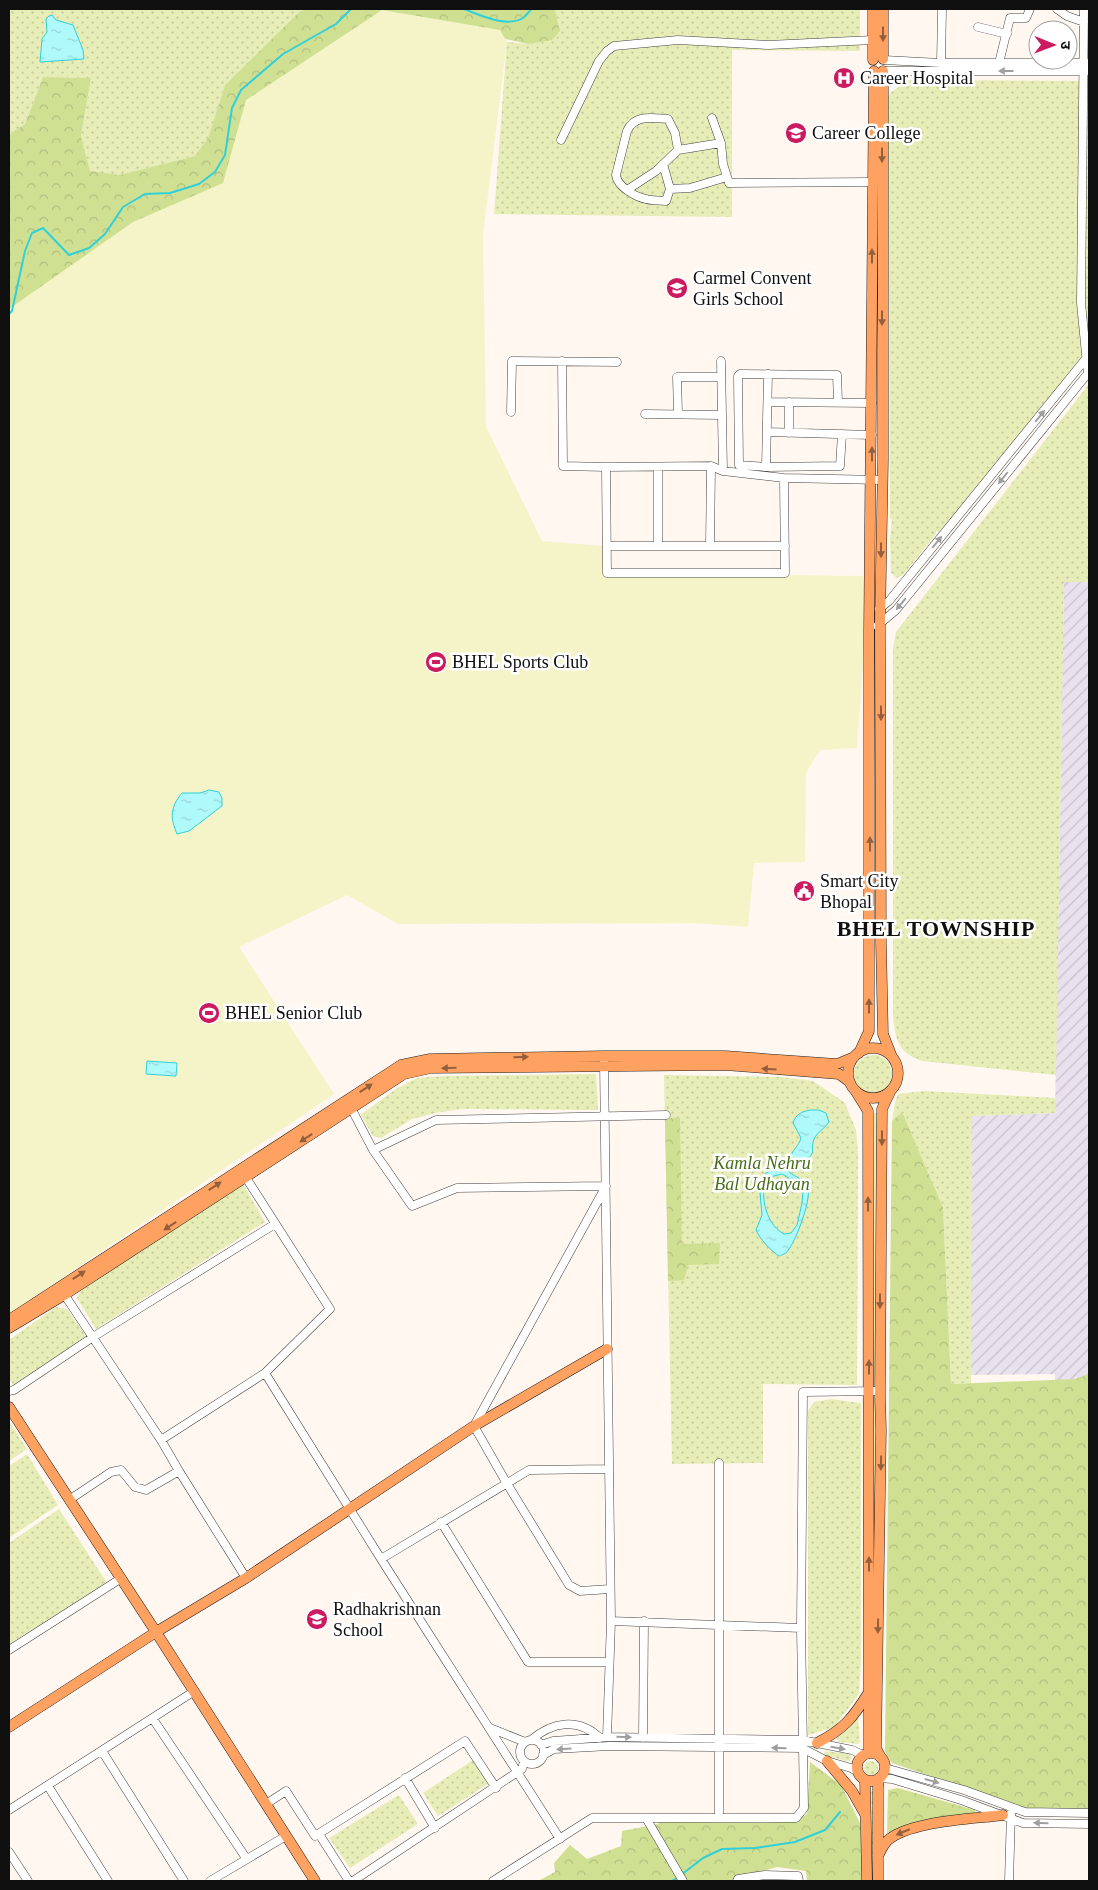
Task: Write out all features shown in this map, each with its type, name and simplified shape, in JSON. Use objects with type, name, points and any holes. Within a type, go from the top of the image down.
[{"type":"main road","points":[[873,9],[873,40],[880,65],[876,529],[881,608],[883,1034],[898,1071],[896,1084],[882,1109],[881,1430],[876,1748],[881,1758],[882,1775],[878,1787],[878,1881]]},
{"type":"main road","points":[[876,480],[872,435],[872,403],[877,353],[872,182],[883,9]]},
{"type":"main road","points":[[866,1754],[869,1692],[868,1111],[852,1086],[848,1073],[850,1065],[869,1031],[869,632],[876,529]]},
{"type":"main road","points":[[9,1328],[62,1291],[349,1104],[404,1074],[431,1068],[604,1062],[788,1066],[837,1064],[872,1048],[880,1049],[892,1056]]},
{"type":"main road","points":[[788,1066],[839,1074],[868,1098],[876,1098],[890,1092]]},
{"type":"main road","points":[[9,1320],[62,1291]]},
{"type":"main road","points":[[9,1726],[156,1632],[246,1578],[474,1426],[607,1349]]},
{"type":"main road","points":[[9,1407],[315,1881]]},
{"type":"main road","points":[[818,1743],[838,1732],[847,1723],[869,1692]]},
{"type":"main road","points":[[867,1881],[865,1780],[858,1772],[858,1761],[866,1754],[873,1753],[881,1758]]},
{"type":"main road","points":[[827,1761],[852,1791],[861,1804],[867,1818]]},
{"type":"main road","points":[[865,1780],[873,1781],[882,1775]]},
{"type":"main road","points":[[879,1854],[887,1841],[912,1828],[947,1821],[1006,1817]]},
{"type":"street","points":[[941,63],[942,9]]},
{"type":"street","points":[[999,63],[1010,18],[1026,18],[1030,9]]},
{"type":"street","points":[[1057,9],[1067,16],[1084,22]]},
{"type":"street","points":[[869,632],[896,610],[1089,373],[1081,303],[1086,67],[1084,9]]},
{"type":"street","points":[[978,27],[1007,34]]},
{"type":"street","points":[[562,140],[599,61],[614,46],[678,40],[768,44],[873,40]]},
{"type":"street","points":[[880,65],[999,63],[1086,67]]},
{"type":"street","points":[[880,65],[1086,67]]},
{"type":"street","points":[[663,164],[670,189],[666,201],[646,200],[627,190],[617,182],[616,175],[630,125],[640,118],[668,119],[675,133],[678,150]]},
{"type":"street","points":[[712,118],[721,143],[723,164],[729,183],[872,182]]},
{"type":"street","points":[[627,190],[663,164],[678,150],[721,143]]},
{"type":"street","points":[[670,189],[690,188],[728,177]]},
{"type":"street","points":[[870,616],[889,601],[1088,357]]},
{"type":"street","points":[[511,412],[512,361],[617,362]]},
{"type":"street","points":[[562,361],[563,466],[711,466],[724,472],[784,478],[876,480]]},
{"type":"street","points":[[721,361],[724,472]]},
{"type":"street","points":[[838,402],[837,375],[743,373],[738,376],[739,465],[766,467],[840,466],[842,434]]},
{"type":"street","points":[[766,467],[768,374]]},
{"type":"street","points":[[678,414],[677,377],[721,377]]},
{"type":"street","points":[[768,402],[872,403]]},
{"type":"street","points":[[789,402],[789,433]]},
{"type":"street","points":[[645,414],[722,415]]},
{"type":"street","points":[[767,432],[872,435]]},
{"type":"street","points":[[658,466],[658,546]]},
{"type":"street","points":[[710,546],[711,466]]},
{"type":"street","points":[[606,467],[607,573],[785,573],[784,478]]},
{"type":"street","points":[[607,546],[785,546]]},
{"type":"street","points":[[604,1062],[611,1621],[604,1738]]},
{"type":"street","points":[[349,1104],[374,1150],[412,1206],[457,1188],[606,1186]]},
{"type":"street","points":[[374,1150],[436,1120],[666,1115]]},
{"type":"street","points":[[161,1440],[265,1373],[330,1309],[244,1173]]},
{"type":"street","points":[[606,1186],[474,1426],[569,1585],[580,1591],[610,1589]]},
{"type":"street","points":[[9,1391],[14,1390],[93,1337],[275,1224]]},
{"type":"street","points":[[62,1291],[161,1440],[246,1578]]},
{"type":"street","points":[[265,1373],[380,1559],[560,1839]]},
{"type":"street","points":[[493,1881],[592,1818],[796,1818],[804,1808],[801,1628],[802,1392],[880,1391]]},
{"type":"street","points":[[719,1463],[719,1818]]},
{"type":"street","points":[[380,1559],[529,1470],[609,1469]]},
{"type":"street","points":[[68,1500],[111,1472],[121,1470],[136,1487],[146,1490],[179,1471]]},
{"type":"street","points":[[441,1522],[528,1662],[609,1662]]},
{"type":"street","points":[[9,1650],[120,1579]]},
{"type":"street","points":[[611,1621],[801,1628]]},
{"type":"street","points":[[643,1738],[644,1621]]},
{"type":"street","points":[[9,1810],[193,1692]]},
{"type":"street","points":[[153,1719],[246,1858]]},
{"type":"street","points":[[353,1881],[517,1773],[522,1769],[524,1761],[520,1751],[528,1741],[550,1728],[572,1724],[584,1726],[604,1738]]},
{"type":"street","points":[[490,1728],[528,1741],[534,1740],[541,1745],[543,1755]]},
{"type":"street","points":[[541,1745],[553,1741],[604,1738],[643,1738],[720,1743]]},
{"type":"street","points":[[266,1804],[286,1791],[315,1836],[465,1741],[496,1788]]},
{"type":"street","points":[[524,1761],[531,1764],[535,1763],[542,1759],[543,1755],[554,1749],[720,1743],[818,1743],[866,1754]]},
{"type":"street","points":[[802,1744],[827,1761],[858,1772]]},
{"type":"street","points":[[102,1752],[184,1881]]},
{"type":"street","points":[[882,1775],[964,1790],[1024,1812],[1089,1813]]},
{"type":"street","points":[[882,1775],[1023,1823],[1089,1824]]},
{"type":"street","points":[[405,1778],[435,1828]]},
{"type":"street","points":[[48,1786],[108,1881]]},
{"type":"street","points":[[1009,1881],[1006,1817],[1013,1808]]},
{"type":"street","points":[[646,1818],[682,1880]]},
{"type":"street","points":[[319,1834],[349,1881]]},
{"type":"street","points":[[210,1881],[286,1836]]},
{"type":"street","points":[[9,1852],[28,1881]]},
{"type":"street","points":[[738,1881],[738,1879],[798,1876],[799,1881]]},
{"type":"shaded area","points":[[1064,582],[1089,582],[1089,1745],[1054,1722],[1055,1374],[970,1375],[972,1116],[1055,1113]]},
{"type":"green space","points":[[9,9],[305,9],[299,12],[225,85],[208,138],[195,156],[119,175],[90,172],[81,136],[91,78],[43,77],[25,124],[9,135]]},
{"type":"green space","points":[[305,9],[555,9],[560,31],[552,40],[528,44],[493,36],[271,161],[9,343],[9,135],[25,124],[43,77],[91,78],[81,136],[90,171],[119,175],[195,156],[208,138],[225,85],[299,12]]},
{"type":"green space","points":[[555,9],[860,9],[860,51],[732,50],[732,217],[494,214],[507,42],[528,44],[560,31]]},
{"type":"green space","name":"BHEL Sports Club","points":[[382,10],[500,30],[507,42],[483,235],[486,427],[542,541],[604,546],[603,573],[869,576],[857,748],[820,750],[806,773],[805,862],[754,863],[748,927],[695,923],[398,924],[347,895],[239,947],[334,1094],[9,1314],[9,309],[133,222],[223,183],[246,100]]},
{"type":"green space","points":[[910,80],[1089,81],[1089,349],[942,534],[936,531],[936,534],[903,575],[897,578],[891,573],[890,539],[892,520],[890,518],[888,97],[891,92]]},
{"type":"green space","points":[[1089,384],[1089,582],[1064,582],[1056,1075],[922,1061],[907,1054],[899,1044],[893,1016],[893,648],[896,632]]},
{"type":"green space","points":[[873,1055],[887,1060],[892,1074],[887,1088],[873,1093],[859,1088],[854,1074],[859,1060]]},
{"type":"green space","points":[[596,1074],[598,1110],[462,1109],[412,1119],[381,1138],[373,1136],[362,1117],[362,1114],[396,1089],[417,1078]]},
{"type":"green space","name":"Kamla Nehru Bal Udhayan","points":[[664,1075],[781,1077],[813,1081],[845,1103],[856,1130],[858,1154],[857,1385],[763,1384],[763,1463],[672,1464]]},
{"type":"green space","points":[[924,1091],[1056,1098],[1055,1113],[972,1116],[971,1383],[951,1384],[943,1207],[902,1113],[892,1121],[898,1094]]},
{"type":"green space","points":[[902,1112],[943,1207],[951,1384],[1075,1379],[1089,1374],[1089,1810],[1028,1809],[892,1763],[885,1752],[892,1121]]},
{"type":"green space","points":[[874,1113],[878,1113],[876,1383],[873,1383]]},
{"type":"green space","points":[[665,1118],[680,1118],[682,1244],[720,1243],[719,1264],[688,1265],[684,1280],[668,1281]]},
{"type":"green space","points":[[243,1184],[265,1222],[96,1329],[77,1298],[81,1290]]},
{"type":"green space","points":[[56,1307],[67,1309],[86,1336],[14,1386],[9,1378],[9,1340]]},
{"type":"green space","points":[[831,1399],[861,1403],[861,1659],[859,1694],[834,1727],[808,1735],[808,1411],[814,1402]]},
{"type":"green space","points":[[873,1399],[876,1399],[873,1744]]},
{"type":"green space","points":[[9,1421],[27,1449],[9,1461]]},
{"type":"green space","points":[[27,1454],[58,1505],[9,1538],[9,1466]]},
{"type":"green space","points":[[59,1509],[107,1583],[9,1644],[9,1543]]},
{"type":"green space","points":[[858,1717],[860,1742],[858,1744],[839,1742],[837,1738]]},
{"type":"green space","points":[[825,1751],[850,1754],[850,1761],[825,1755]]},
{"type":"green space","points":[[473,1760],[488,1784],[438,1816],[423,1793]]},
{"type":"green space","points":[[868,1761],[874,1761],[878,1768],[874,1775],[868,1775],[864,1771],[864,1765]]},
{"type":"green space","points":[[810,1762],[841,1785],[858,1819],[863,1831],[863,1881],[807,1881],[806,1871],[777,1867],[745,1876],[743,1881],[538,1881],[555,1872],[554,1863],[570,1845],[587,1859],[621,1846],[622,1831],[658,1824],[659,1822],[765,1823],[797,1820],[807,1814]]},
{"type":"green space","points":[[898,1788],[975,1810],[975,1815],[939,1819],[887,1833],[888,1790]]},
{"type":"green space","points":[[871,1791],[874,1792],[873,1881],[870,1881]]},
{"type":"green space","points":[[399,1795],[418,1824],[350,1868],[329,1838]]},
{"type":"water","points":[[52,15],[56,20],[73,25],[83,50],[84,59],[40,62],[42,39],[47,32],[46,19]]},
{"type":"water","points":[[209,790],[219,792],[222,798],[222,806],[189,831],[177,834],[172,813],[178,798],[182,793],[200,793]]},
{"type":"water","points":[[147,1061],[177,1063],[176,1076],[146,1074]]},
{"type":"water","points":[[810,1110],[819,1110],[826,1113],[829,1122],[815,1137],[812,1154],[801,1163],[795,1161],[791,1156],[801,1138],[793,1123],[799,1114]]},
{"type":"water","points":[[787,1158],[789,1161],[786,1168],[805,1182],[808,1189],[805,1212],[794,1241],[786,1253],[779,1256],[766,1244],[756,1230],[762,1215],[760,1193],[762,1180],[766,1173],[777,1167]],"holes":[[[782,1174],[798,1181],[803,1192],[802,1203],[797,1225],[791,1233],[784,1234],[774,1226],[765,1208],[764,1188],[770,1177]]]},
{"type":"waterway","points":[[9,314],[12,311],[25,251],[32,233],[43,228],[69,255],[89,248],[105,234],[123,207],[145,194],[170,193],[199,184],[215,172],[225,155],[232,108],[241,90],[283,54],[336,24],[351,9]]},
{"type":"waterway","points":[[464,9],[493,20],[509,22],[523,18],[532,9]]},
{"type":"waterway","points":[[681,1875],[703,1858],[722,1849],[755,1848],[795,1842],[825,1830],[840,1812]]},
{"type":"waterway","points":[[672,1881],[677,1878]]},
{"type":"place","name":"Career Hospital","points":[[844,78]]},
{"type":"place","name":"Career College","points":[[796,133]]},
{"type":"place","name":"Carmel Convent Girls School","points":[[677,288]]},
{"type":"place","name":"BHEL Sports Club","points":[[436,662]]},
{"type":"place","name":"Smart City Bhopal","points":[[804,891]]},
{"type":"place","name":"BHEL Senior Club","points":[[209,1013]]},
{"type":"place","name":"Radhakrishnan School","points":[[317,1619]]},
{"type":"district","name":"BHEL TOWNSHIP","points":[[936,928]]}]
